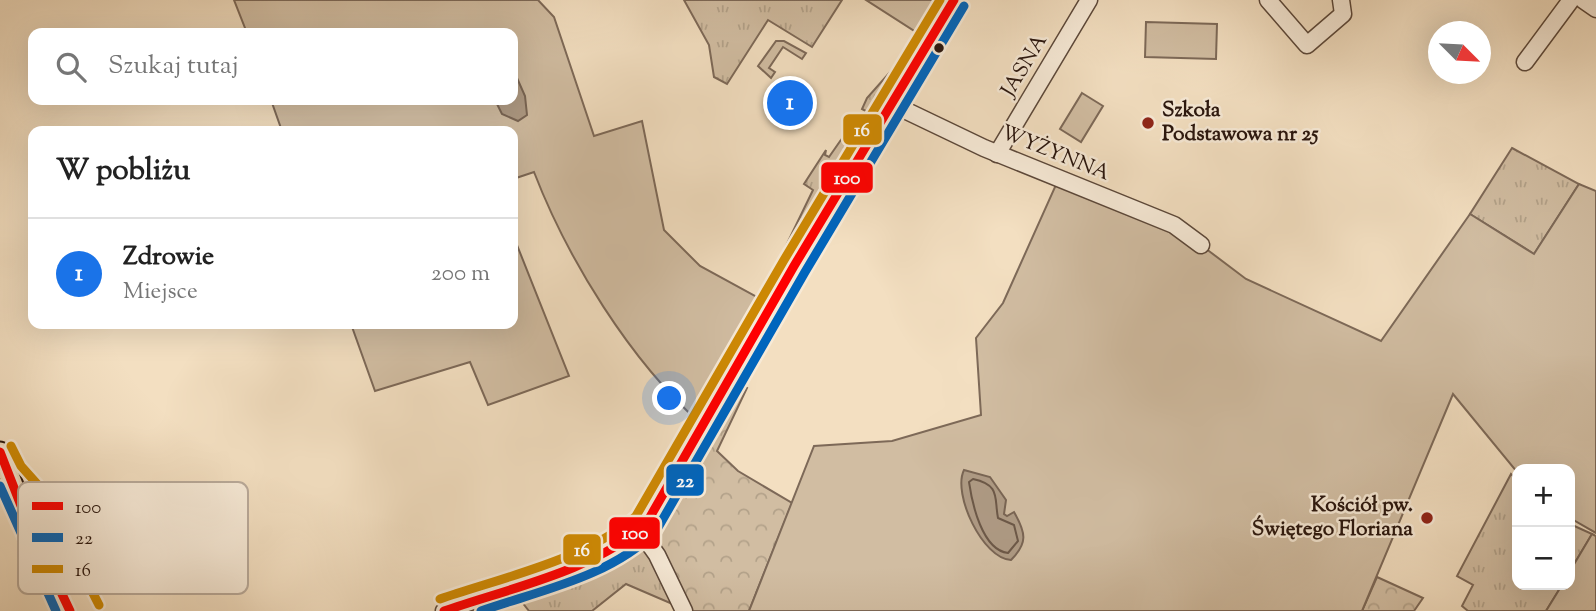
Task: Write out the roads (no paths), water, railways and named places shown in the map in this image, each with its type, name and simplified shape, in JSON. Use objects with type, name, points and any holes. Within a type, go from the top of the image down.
[{"type":"main road","points":[[0,452],[18,494]]},
{"type":"main road","points":[[11,473],[19,482]]},
{"type":"main road","points":[[62,594],[70,611]]},
{"type":"main road","points":[[79,594],[88,611]]},
{"type":"street","points":[[444,611],[597,558],[640,531],[668,490],[783,286],[954,0]]},
{"type":"street","name":"JASNA","points":[[997,154],[1088,0]]},
{"type":"street","points":[[1268,0],[1307,45],[1343,14],[1341,0]]},
{"type":"street","points":[[1525,62],[1571,0]]},
{"type":"street","points":[[1583,0],[1596,9]]},
{"type":"street","name":"WYŻYNNA","points":[[892,104],[997,154],[1174,225],[1201,245]]},
{"type":"street","points":[[640,531],[657,555],[684,611]]},
{"type":"water","points":[[518,80],[525,96],[527,115],[518,121],[502,114],[498,105],[518,105]]},
{"type":"water","points":[[964,470],[990,477],[1006,500],[1004,514],[1007,516],[1014,512],[1018,519],[1023,532],[1023,543],[1011,560],[1000,557],[990,549],[972,524],[962,494]]},
{"type":"place","name":"Zdrowie","points":[[790,103]]},
{"type":"place","name":"Szkoła Podstawowa nr 25","points":[[1148,123]]},
{"type":"place","name":"Kościół pw. Świętego Floriana","points":[[1427,518]]}]
